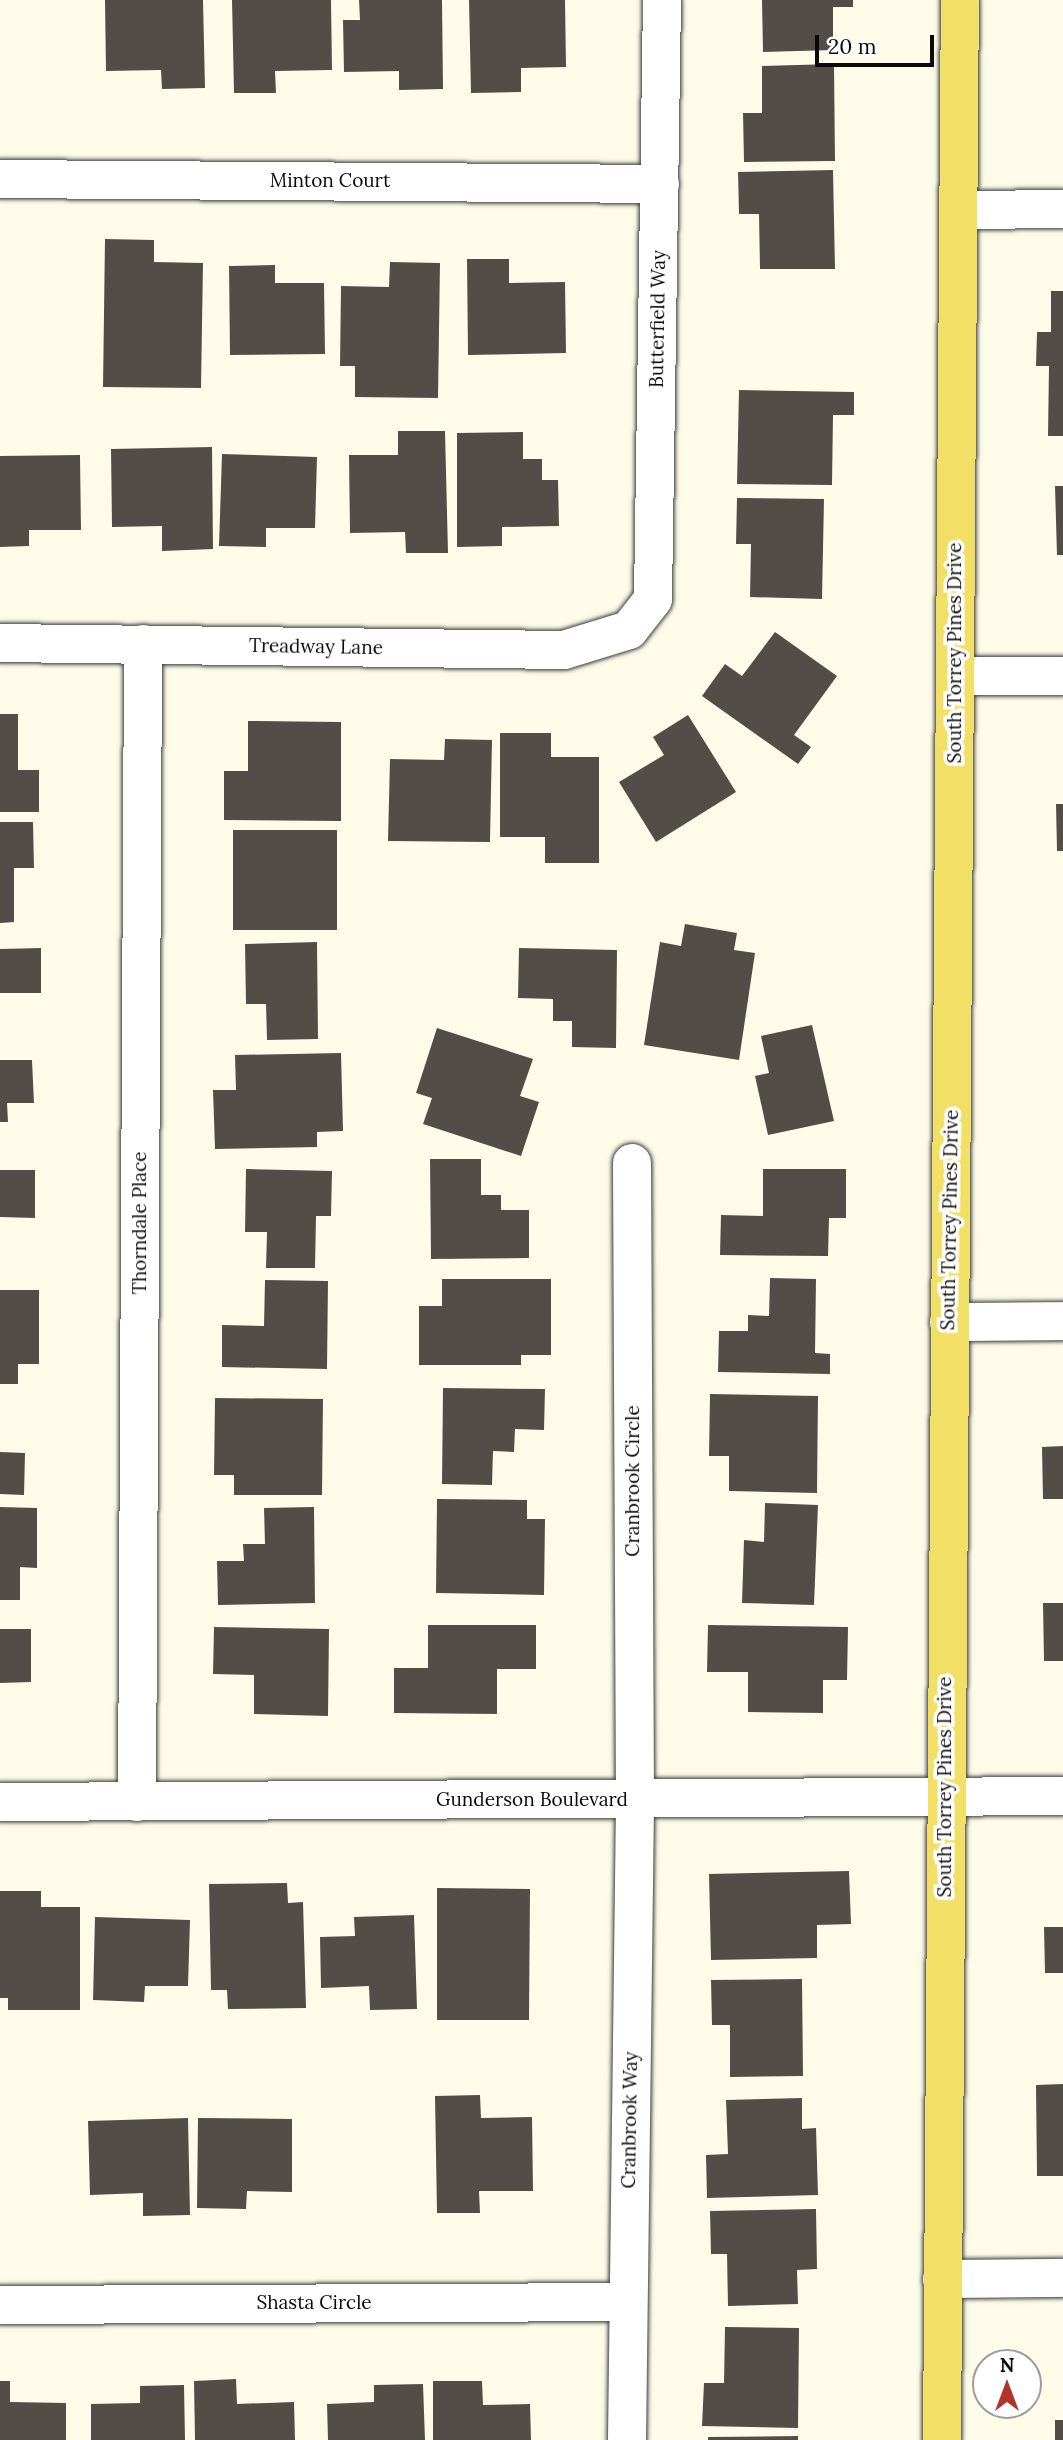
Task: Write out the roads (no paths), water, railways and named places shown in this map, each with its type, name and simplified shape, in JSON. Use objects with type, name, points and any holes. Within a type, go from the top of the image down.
[{"type":"main road","name":"South Torrey Pines Drive","points":[[942,2440],[960,0]]},
{"type":"street","name":"Butterfield Way","points":[[629,630],[653,598],[663,0]]},
{"type":"street","name":"Minton Court","points":[[0,179],[660,184]]},
{"type":"street","points":[[958,210],[1063,209]]},
{"type":"street","name":"Treadway Lane","points":[[0,643],[564,650],[629,630]]},
{"type":"street","name":"Thorndale Place","points":[[137,1802],[144,644]]},
{"type":"street","points":[[956,676],[1063,676]]},
{"type":"street","name":"Cranbrook Circle","points":[[632,1163],[635,1799]]},
{"type":"street","points":[[949,1322],[1063,1321]]},
{"type":"street","name":"Gunderson Boulevard","points":[[0,1802],[1063,1796]]},
{"type":"street","name":"Cranbrook Way","points":[[626,2440],[635,1799]]},
{"type":"street","points":[[942,2279],[1063,2278]]},
{"type":"street","name":"Shasta Circle","points":[[0,2305],[628,2302]]}]
